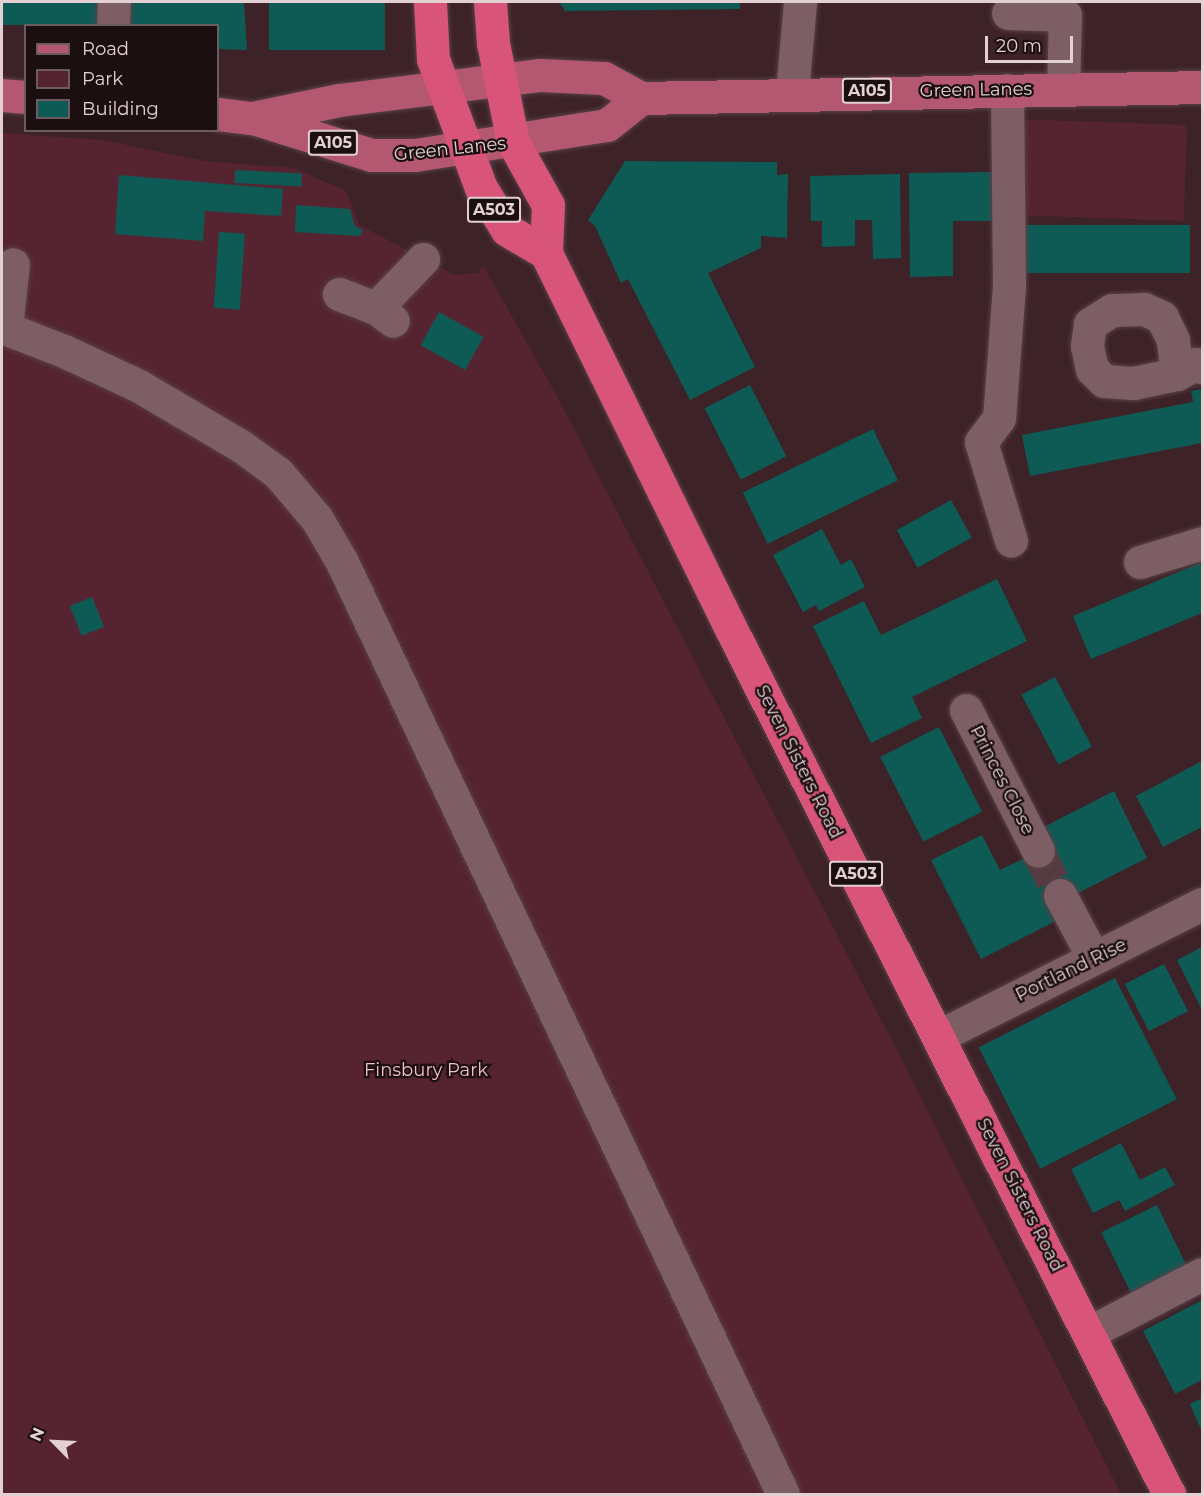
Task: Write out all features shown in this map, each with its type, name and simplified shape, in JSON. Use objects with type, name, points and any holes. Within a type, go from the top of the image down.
[{"type":"highway","name":"A503","points":[[430,2],[433,59],[464,149],[481,188],[507,230],[546,253]]},
{"type":"highway","name":"Seven Sisters Road","points":[[490,2],[500,81],[513,142],[548,206],[546,253],[731,629],[1090,1332],[1169,1494]]},
{"type":"main road","name":"Green Lanes","points":[[253,118],[339,100],[443,89],[540,75],[604,78],[641,98],[792,92],[1203,87]]},
{"type":"main road","points":[[2,95],[24,97]]},
{"type":"main road","name":"Green Lanes","points":[[219,114],[253,118],[371,155],[415,155],[513,142],[608,125],[641,98]]},
{"type":"street","points":[[113,24],[114,2]]},
{"type":"street","points":[[792,92],[800,2]]},
{"type":"street","points":[[1008,13],[1065,15],[1063,89]]},
{"type":"street","points":[[1007,90],[1009,286],[1002,385],[999,418],[981,442],[1011,541]]},
{"type":"street","points":[[339,294],[385,315],[423,259]]},
{"type":"street","points":[[13,264],[4,328],[139,386],[241,446],[278,473],[317,519],[342,562],[783,1494]]},
{"type":"street","points":[[1140,562],[1203,543]]},
{"type":"street","name":"Princes Close","points":[[966,710],[1038,851]]},
{"type":"street","points":[[1060,895],[1093,957]]},
{"type":"street","name":"Portland Rise","points":[[939,1036],[1203,903]]},
{"type":"street","points":[[1090,1332],[1203,1274]]},
{"type":"green space","points":[[1015,119],[1187,125],[1184,221],[1012,215]]},
{"type":"green space","name":"Finsbury Park","points":[[2,133],[102,140],[205,161],[294,168],[346,191],[359,225],[455,275],[478,273],[483,265],[558,398],[901,1058],[1121,1494],[2,1494]]},
{"type":"building","points":[[2,2],[101,2],[101,24],[2,25]]},
{"type":"building","points":[[121,2],[244,2],[247,50],[219,49],[219,24],[119,24]]},
{"type":"building","points":[[269,2],[385,2],[385,50],[269,50]]},
{"type":"building","points":[[559,2],[740,2],[740,9],[565,11]]},
{"type":"building","points":[[625,161],[777,162],[777,175],[788,174],[787,238],[761,236],[761,248],[708,273],[755,367],[690,400],[628,279],[621,283],[595,226],[588,220]]},
{"type":"building","points":[[235,170],[302,174],[301,186],[234,183]]},
{"type":"building","points":[[994,172],[995,221],[953,221],[953,276],[910,277],[909,173]]},
{"type":"building","points":[[900,174],[901,258],[873,259],[872,220],[855,220],[855,246],[822,247],[822,221],[811,221],[810,176]]},
{"type":"building","points":[[119,175],[283,189],[281,216],[205,211],[203,241],[115,234]]},
{"type":"building","points":[[296,205],[350,209],[355,226],[363,230],[360,236],[295,232]]},
{"type":"building","points":[[1013,225],[1190,225],[1190,273],[1013,273]]},
{"type":"building","points":[[219,232],[245,234],[240,310],[214,308]]},
{"type":"building","points":[[439,312],[484,337],[465,370],[421,345]]},
{"type":"building","points":[[750,385],[786,456],[741,479],[705,408]]},
{"type":"building","points":[[1202,389],[1202,443],[1030,476],[1022,435],[1193,402],[1191,391]]},
{"type":"building","points":[[873,429],[898,480],[768,544],[743,493]]},
{"type":"building","points":[[951,500],[972,538],[918,568],[897,530]]},
{"type":"building","points":[[822,529],[841,565],[851,559],[865,587],[819,611],[816,605],[803,612],[773,555]]},
{"type":"building","points":[[1202,562],[1202,613],[1091,659],[1073,616]]},
{"type":"building","points":[[997,579],[1027,641],[912,697],[922,718],[871,743],[813,626],[864,601],[881,635]]},
{"type":"building","points":[[92,597],[104,627],[82,636],[70,606]]},
{"type":"building","points":[[1055,677],[1092,747],[1059,765],[1021,695]]},
{"type":"building","points":[[939,727],[982,812],[923,842],[880,757]]},
{"type":"building","points":[[1202,761],[1202,827],[1163,847],[1136,796]]},
{"type":"building","points":[[1114,791],[1147,858],[1076,894],[1058,920],[981,959],[931,860],[982,835],[1000,870],[1051,845],[1042,828]]},
{"type":"building","points":[[1202,947],[1202,1010],[1177,960]]},
{"type":"building","points":[[1164,964],[1188,1011],[1149,1031],[1125,984]]},
{"type":"building","points":[[1115,978],[1177,1099],[1040,1169],[979,1047]]},
{"type":"building","points":[[1121,1143],[1140,1180],[1165,1167],[1175,1185],[1125,1211],[1119,1200],[1093,1213],[1071,1169]]},
{"type":"building","points":[[1157,1205],[1189,1272],[1134,1299],[1101,1232]]},
{"type":"building","points":[[1202,1300],[1202,1380],[1175,1394],[1143,1331]]},
{"type":"building","points":[[1202,1398],[1202,1432],[1190,1404]]},
{"type":"tunnel","points":[[1038,851],[1060,895]]}]
